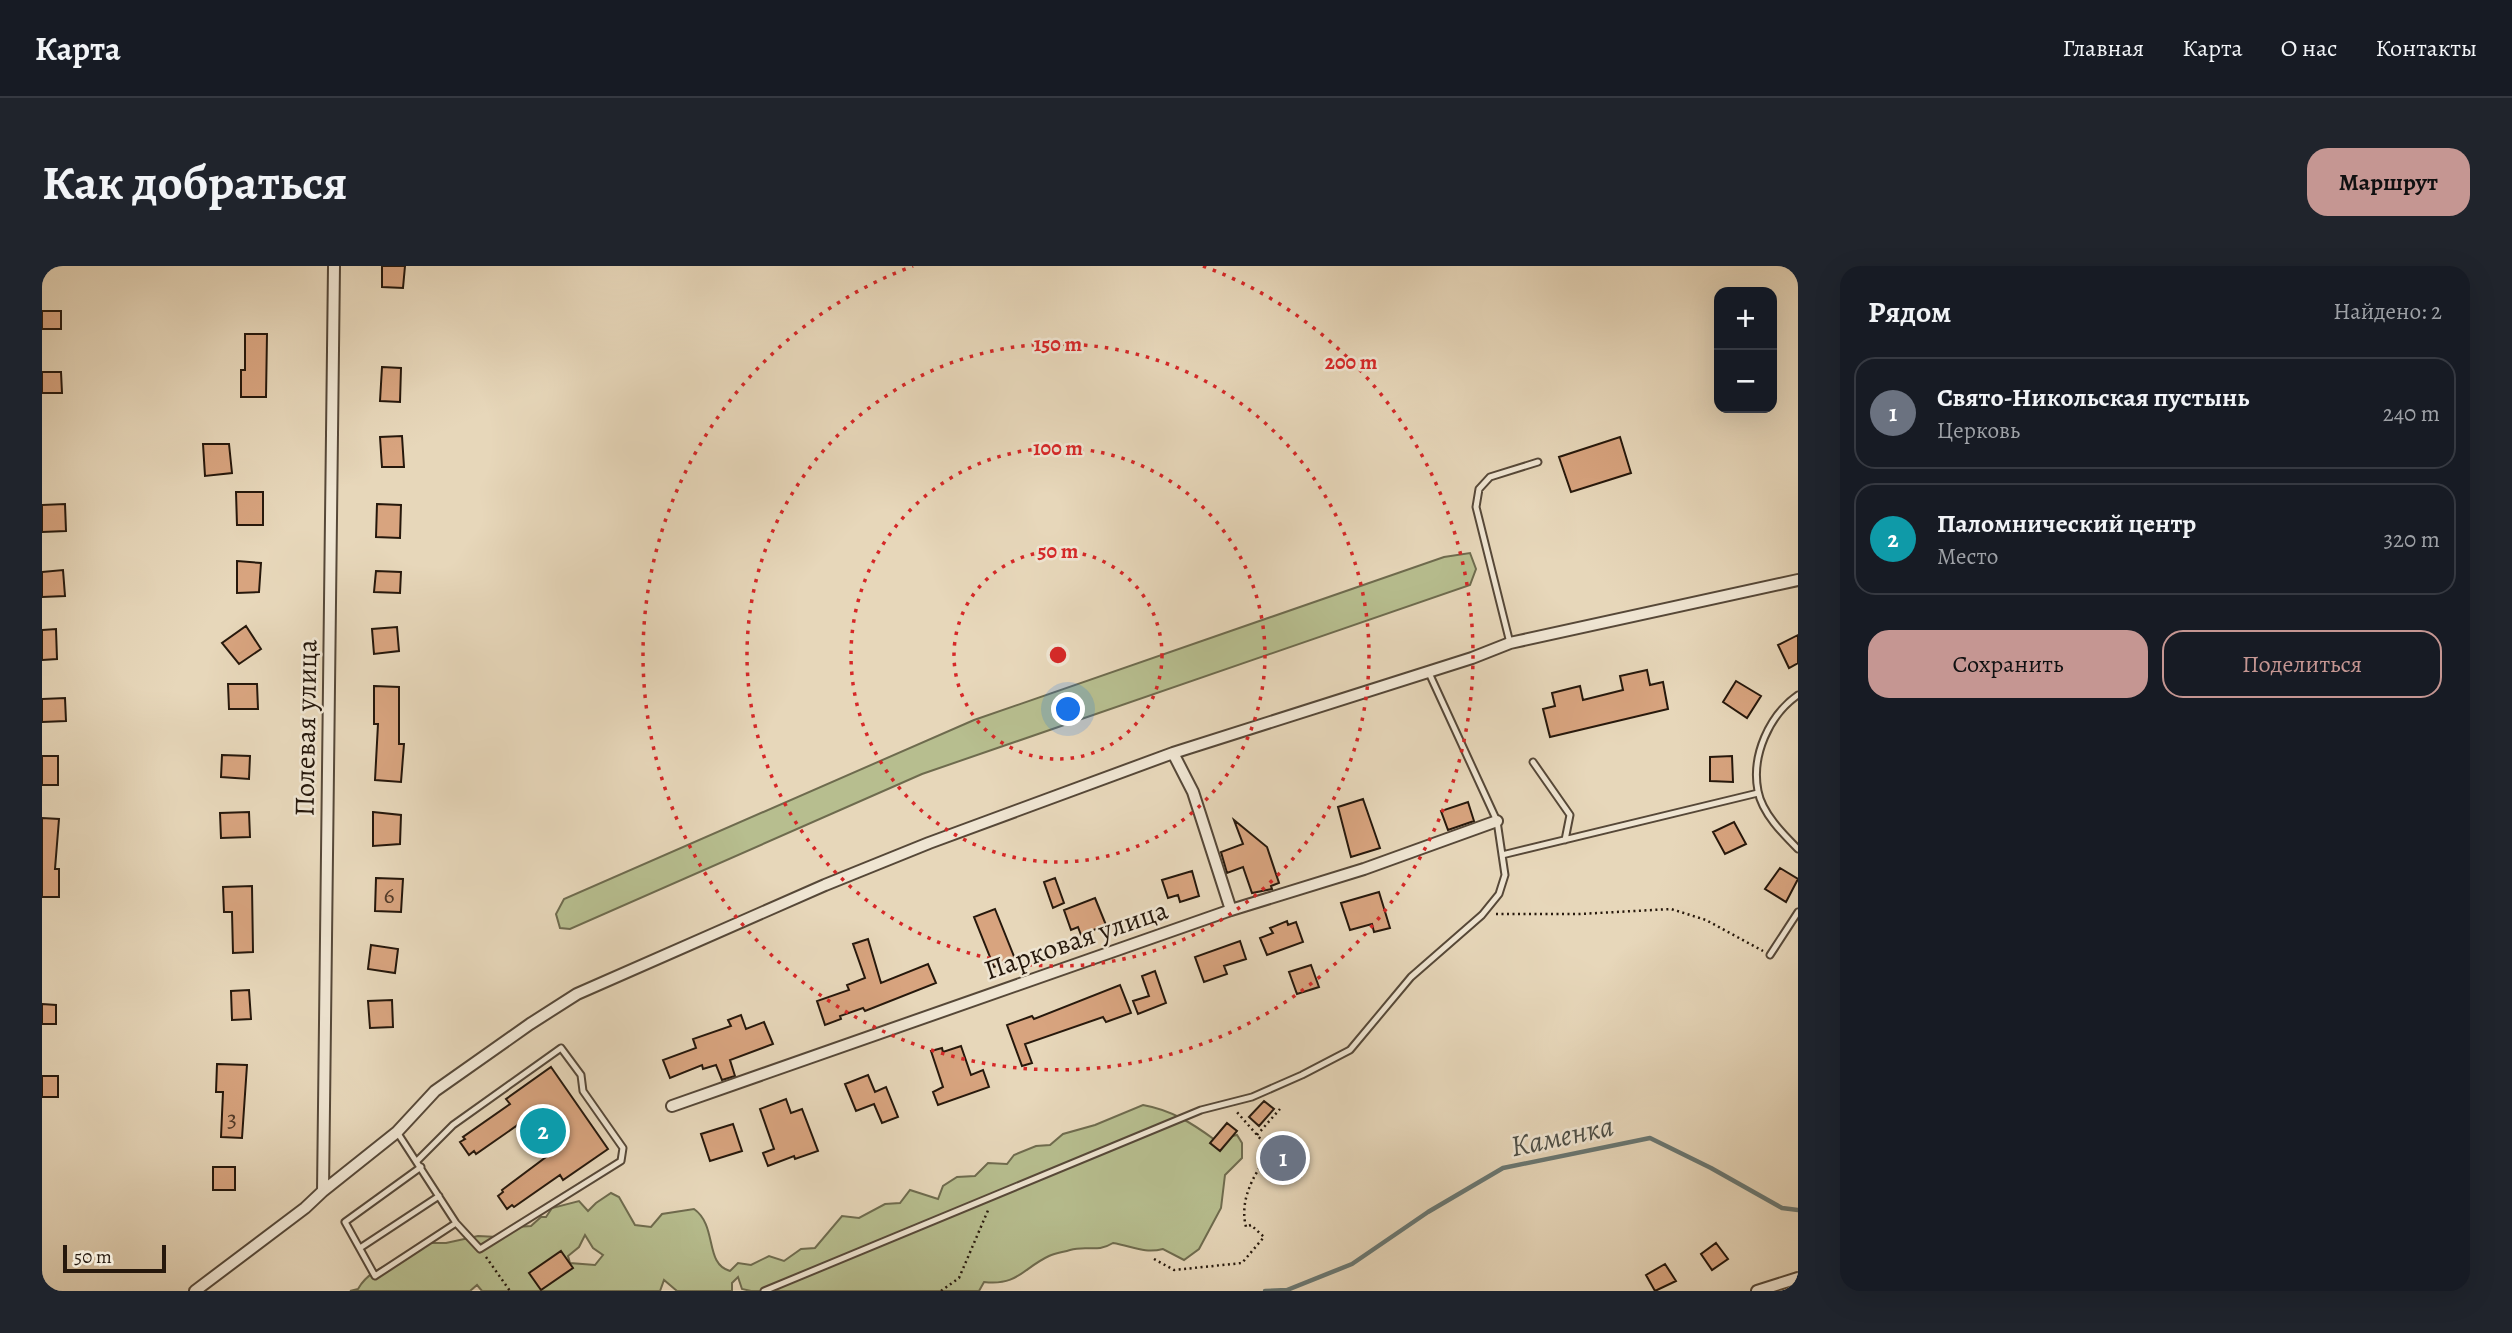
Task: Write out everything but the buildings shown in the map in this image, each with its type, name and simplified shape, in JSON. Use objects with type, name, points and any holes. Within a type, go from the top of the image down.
[{"type":"street","name":"Полевая улица","points":[[323,1191],[334,266]]},
{"type":"street","points":[[195,1291],[305,1208],[397,1132],[435,1091],[577,994],[825,885],[942,838],[1173,753],[1482,655],[1510,643],[1798,580]]},
{"type":"street","points":[[1173,753],[1200,813],[1231,910]]},
{"type":"street","name":"Парковая улица","points":[[672,1106],[1231,910],[1364,869],[1497,821]]},
{"type":"street","points":[[1757,1291],[1798,1278]]},
{"type":"lane","points":[[1510,643],[1476,507],[1479,489],[1490,477],[1538,462]]},
{"type":"lane","points":[[764,1291],[1201,1110],[1252,1097],[1303,1075],[1350,1050],[1411,977],[1482,915],[1499,894],[1506,875],[1497,821],[1429,672]]},
{"type":"lane","points":[[1798,695],[1785,704],[1766,732],[1758,764],[1758,793],[1775,827],[1798,849]]},
{"type":"lane","points":[[1533,762],[1570,815],[1564,840]]},
{"type":"lane","points":[[1503,855],[1758,793]]},
{"type":"lane","points":[[1770,955],[1798,912]]},
{"type":"lane","points":[[397,1132],[456,1223],[480,1249],[621,1161],[623,1148],[583,1091],[581,1075],[561,1048],[453,1125],[417,1161]]},
{"type":"lane","points":[[421,1167],[345,1222],[376,1276],[456,1223]]},
{"type":"lane","points":[[360,1248],[439,1196]]},
{"type":"path","points":[[1482,915],[1580,914],[1671,909],[1706,920],[1770,955]]},
{"type":"path","points":[[1229,1103],[1270,1152]]},
{"type":"path","points":[[1257,1135],[1280,1109]]},
{"type":"path","points":[[1154,1258],[1174,1270],[1242,1263],[1264,1237],[1251,1225],[1246,1227],[1243,1213],[1253,1174],[1270,1152],[1282,1140],[1303,1159],[1303,1175],[1295,1180],[1286,1179],[1264,1160]]},
{"type":"path","points":[[941,1291],[959,1278],[994,1196]]},
{"type":"path","points":[[480,1249],[510,1291]]},
{"type":"green space","points":[[1470,553],[1476,569],[1470,585],[922,774],[570,929],[560,928],[556,914],[564,899],[974,720],[1444,557]]},
{"type":"green space","points":[[1143,1105],[1181,1118],[1215,1140],[1237,1135],[1242,1143],[1242,1158],[1225,1175],[1221,1208],[1199,1249],[1184,1260],[1163,1249],[1144,1250],[1113,1243],[1102,1248],[1076,1249],[1049,1256],[1013,1279],[995,1283],[984,1282],[979,1291],[751,1291],[742,1289],[738,1277],[732,1283],[732,1291],[677,1291],[664,1280],[660,1291],[482,1291],[477,1285],[470,1291],[350,1291],[358,1289],[380,1268],[427,1243],[446,1243],[478,1236],[498,1237],[516,1227],[531,1226],[541,1217],[546,1217],[552,1208],[579,1201],[588,1211],[611,1193],[619,1197],[635,1225],[651,1227],[662,1214],[694,1209],[706,1225],[717,1261],[730,1271],[738,1263],[751,1265],[769,1256],[784,1261],[801,1249],[815,1248],[842,1216],[859,1218],[885,1204],[900,1203],[910,1190],[938,1199],[943,1186],[957,1177],[975,1176],[988,1163],[1007,1164],[1014,1155],[1036,1146],[1050,1145],[1063,1134],[1095,1125]],"holes":[[[585,1235],[593,1248],[603,1255],[595,1265],[570,1263],[568,1256],[579,1247]]]},
{"type":"waterway","name":"Каменка","points":[[1265,1291],[1287,1290],[1352,1264],[1428,1212],[1503,1168],[1650,1138],[1782,1208],[1798,1210]]},
{"type":"place","name":"Паломнический центр","points":[[543,1131]]},
{"type":"place","name":"Свято-Никольская пустынь","points":[[1283,1158]]}]
